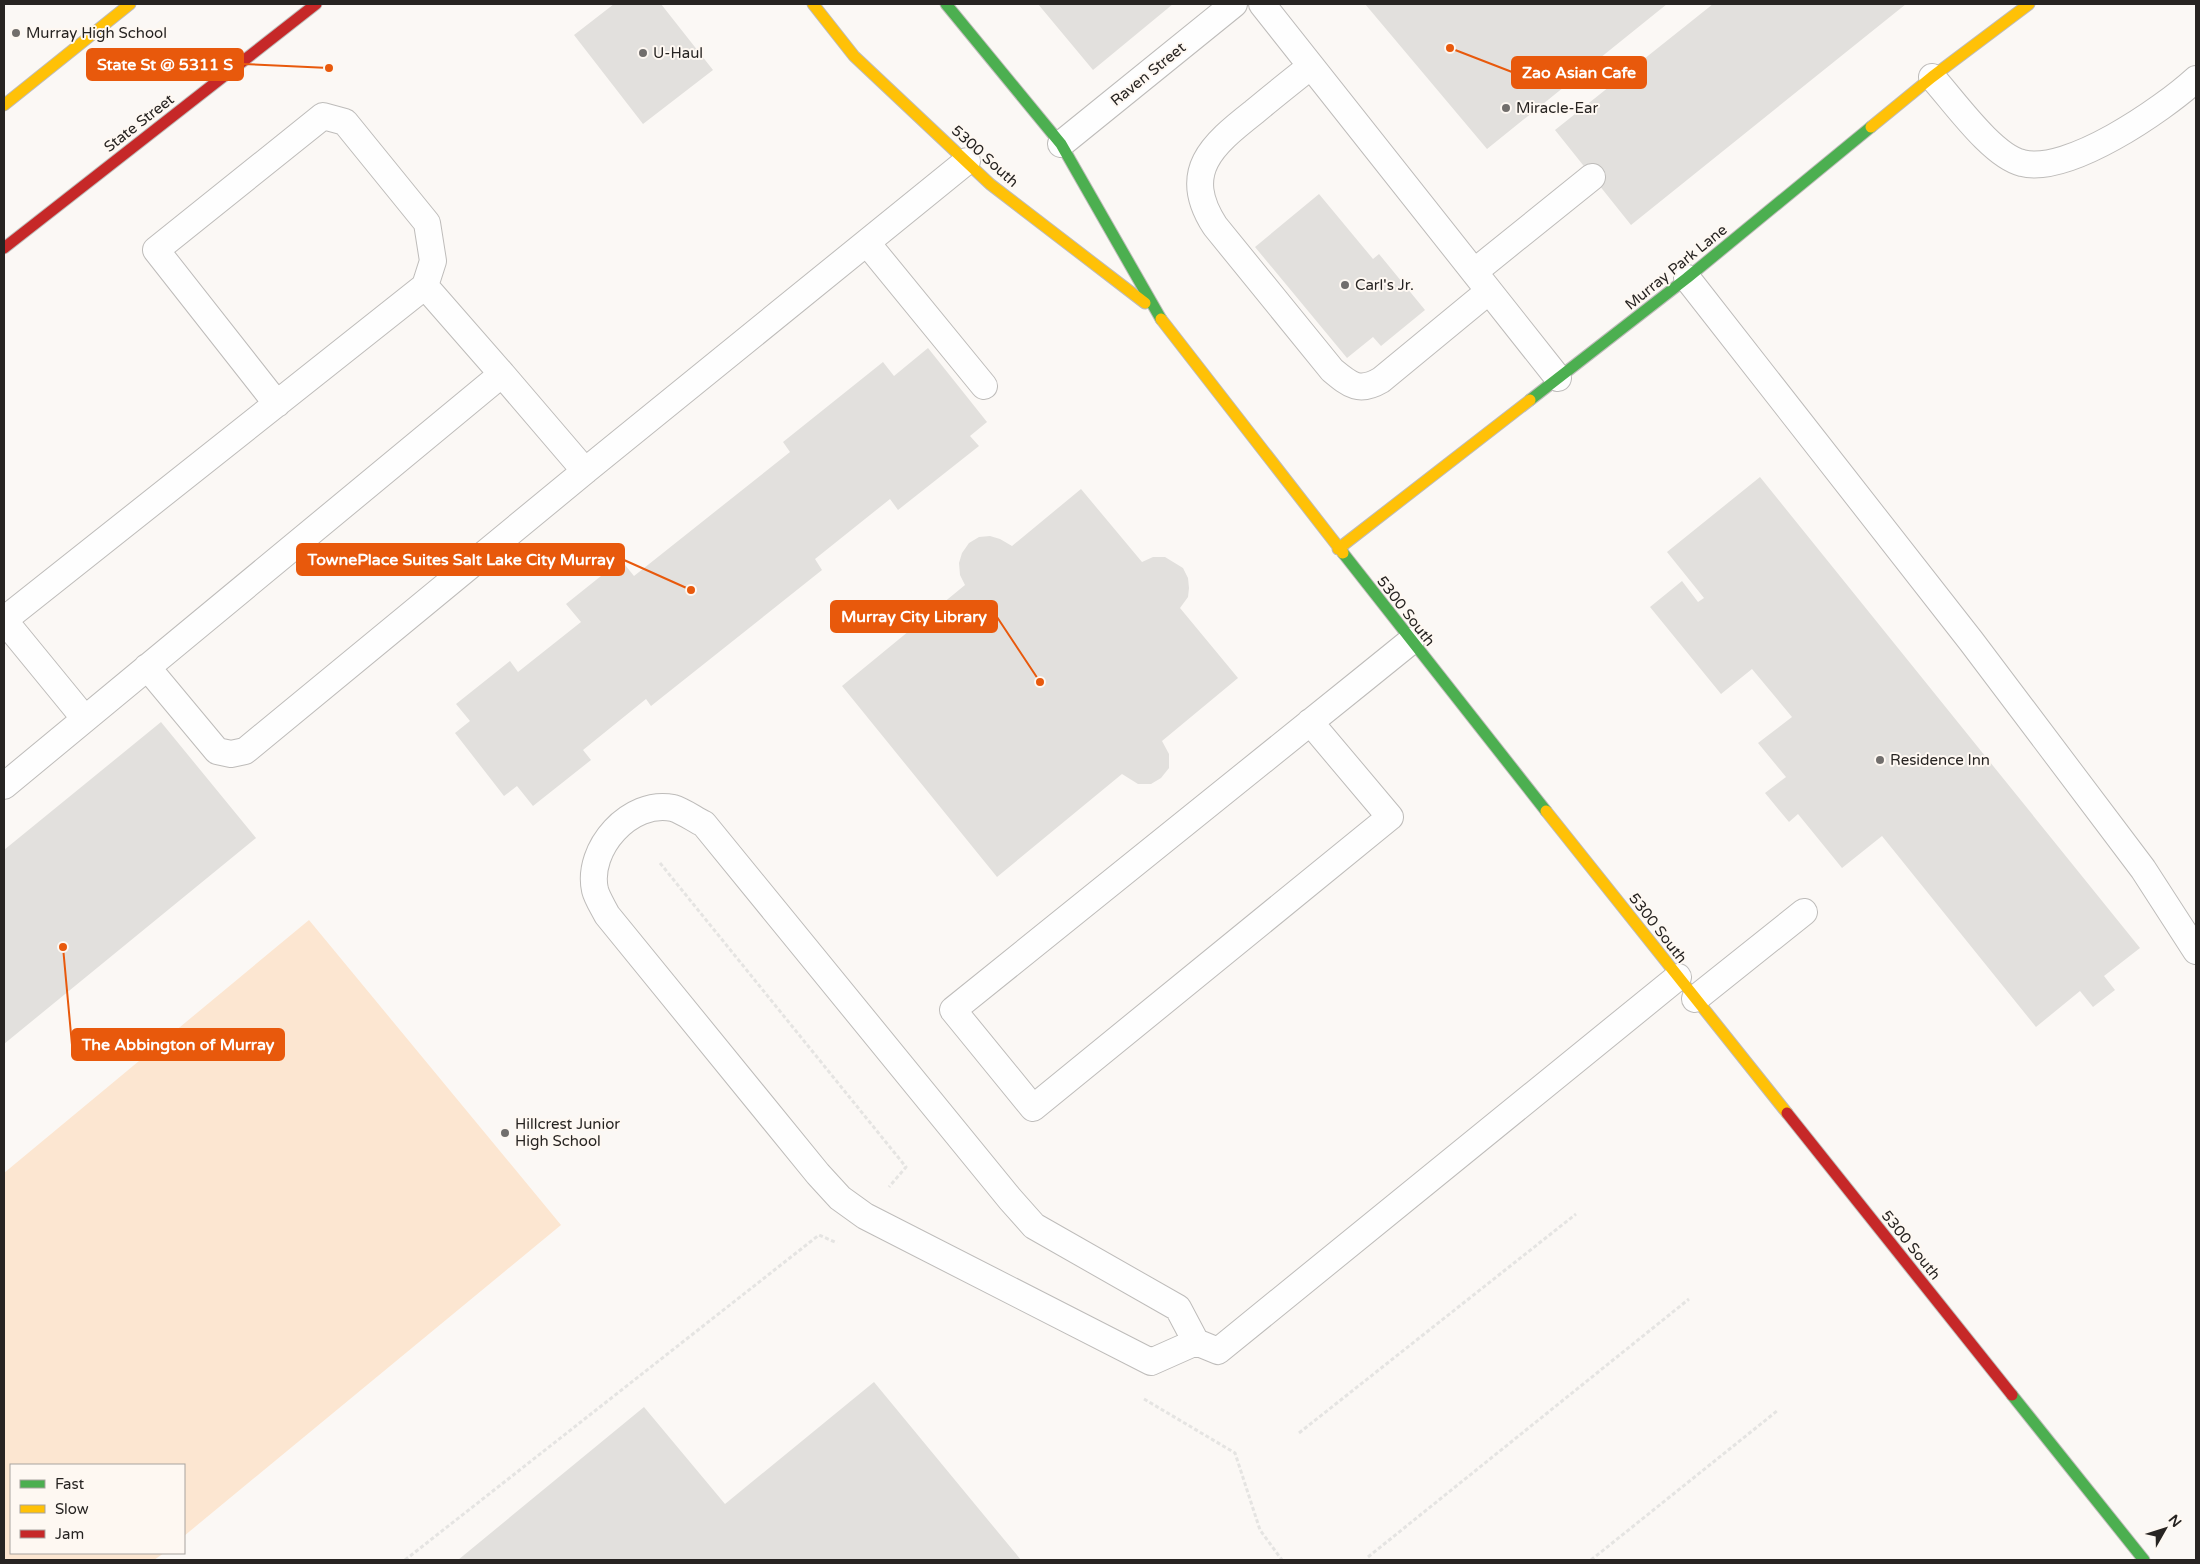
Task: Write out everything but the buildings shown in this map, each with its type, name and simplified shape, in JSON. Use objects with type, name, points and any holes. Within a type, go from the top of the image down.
[{"type":"main road","points":[[4,105],[128,4]]},
{"type":"main road","name":"State Street","points":[[4,248],[316,4]]},
{"type":"main road","name":"5300 South","points":[[813,4],[854,56],[990,184],[1154,310]]},
{"type":"main road","name":"5300 South","points":[[946,4],[1061,144],[1154,310],[1338,549],[1695,1000],[2144,1560]]},
{"type":"main road","name":"Murray Park Lane","points":[[1338,549],[1687,278],[1932,77],[2028,4]]},
{"type":"lane","name":"Raven Street","points":[[1061,144],[1234,4]]},
{"type":"lane","points":[[1262,4],[1558,378]]},
{"type":"lane","points":[[1311,66],[1223,136],[1204,162],[1200,179],[1200,194],[1205,210],[1215,226],[1332,370],[1346,382],[1357,387],[1370,387],[1381,380],[1592,177]]},
{"type":"lane","points":[[1932,77],[1994,147],[2022,163],[2051,164],[2083,153],[2112,139],[2196,79]]},
{"type":"lane","points":[[85,719],[4,621],[425,286],[433,261],[428,224],[345,122],[323,116],[156,250],[276,404]]},
{"type":"lane","points":[[147,667],[217,751],[231,754],[245,752],[585,471],[967,161]]},
{"type":"lane","points":[[867,242],[984,386]]},
{"type":"lane","points":[[1687,278],[1977,649],[2143,869],[2196,951]]},
{"type":"lane","points":[[425,286],[585,471]]},
{"type":"lane","points":[[4,786],[502,374]]},
{"type":"lane","points":[[1310,722],[1390,817],[1033,1108],[953,1010],[1310,722],[1411,642]]},
{"type":"lane","points":[[1196,1342],[1151,1362],[865,1216],[840,1198],[818,1174],[607,915],[595,891],[595,862],[607,838],[624,820],[648,809],[673,808],[704,824],[1010,1200],[1034,1226],[1178,1308],[1196,1342],[1218,1351],[1678,977]]},
{"type":"lane","points":[[1695,1000],[1804,912]]},
{"type":"path","points":[[660,863],[906,1167],[882,1194]]},
{"type":"path","points":[[1299,1433],[1576,1214]]},
{"type":"path","points":[[404,1560],[819,1235],[840,1244]]},
{"type":"path","points":[[1368,1558],[1689,1299]]},
{"type":"path","points":[[1143,1398],[1235,1453],[1260,1530],[1282,1560]]},
{"type":"path","points":[[1591,1560],[1777,1411]]},
{"type":"shaded area","points":[[309,920],[561,1225],[185,1535],[185,1464],[10,1464],[10,1554],[163,1554],[154,1560],[4,1560],[4,1173]]},
{"type":"traffic: fast","points":[[946,4],[1061,144],[1161,319]]},
{"type":"traffic: fast","points":[[1530,400],[1687,278],[1871,127]]},
{"type":"traffic: fast","points":[[1343,553],[1546,811]]},
{"type":"traffic: fast","points":[[2012,1395],[2144,1560]]},
{"type":"traffic: slow","points":[[4,105],[130,4]]},
{"type":"traffic: slow","points":[[813,4],[854,56],[990,184],[1145,303]]},
{"type":"traffic: slow","points":[[1871,127],[1932,77],[2029,4]]},
{"type":"traffic: slow","points":[[1161,319],[1343,553]]},
{"type":"traffic: slow","points":[[1338,549],[1530,400]]},
{"type":"traffic: slow","points":[[1546,811],[1787,1113]]},
{"type":"traffic: jam","points":[[4,248],[316,4]]},
{"type":"traffic: jam","points":[[1787,1113],[2012,1395]]},
{"type":"place","name":"Murray High School","points":[[16,33]]},
{"type":"place","name":"Zao Asian Cafe","points":[[1450,48]]},
{"type":"place","name":"U-Haul","points":[[643,53]]},
{"type":"place","name":"State St @ 5311 S","points":[[329,68]]},
{"type":"place","name":"Miracle-Ear","points":[[1506,108]]},
{"type":"place","name":"Carl's Jr.","points":[[1345,285]]},
{"type":"place","name":"TownePlace Suites Salt Lake City Murray","points":[[691,590]]},
{"type":"place","name":"Murray City Library","points":[[1040,682]]},
{"type":"place","name":"Residence Inn","points":[[1880,760]]},
{"type":"place","name":"The Abbington of Murray","points":[[63,947]]},
{"type":"place","name":"Hillcrest Junior High School","points":[[505,1133]]}]
